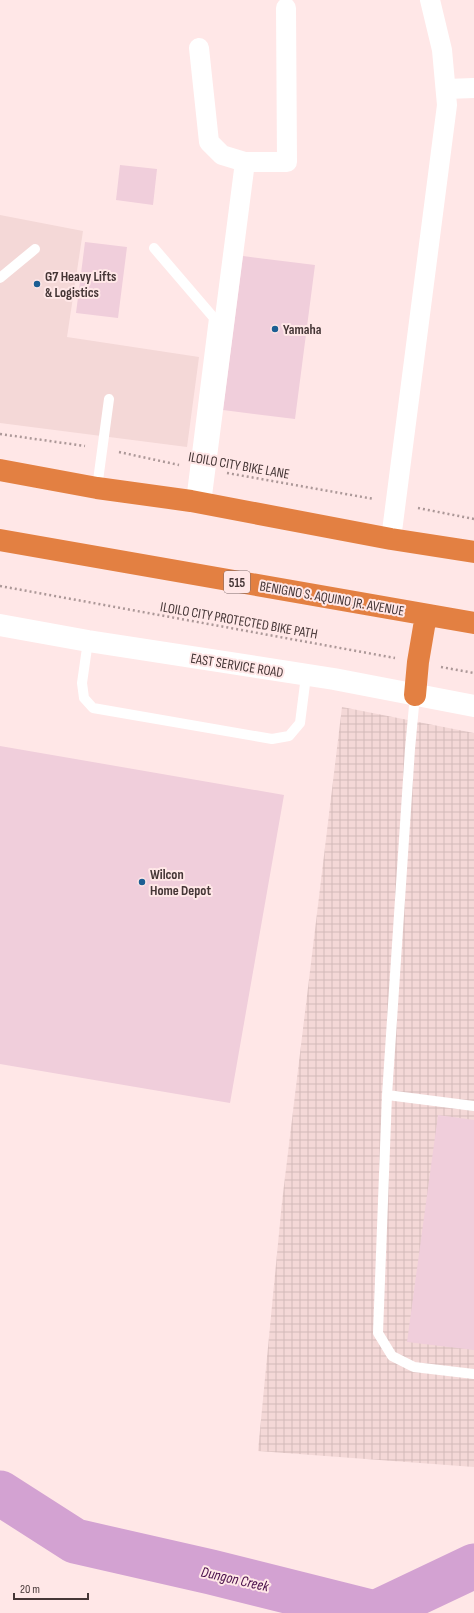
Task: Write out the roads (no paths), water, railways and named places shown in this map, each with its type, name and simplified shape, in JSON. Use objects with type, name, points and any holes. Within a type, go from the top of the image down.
[{"type":"highway","points":[[0,470],[97,488],[196,502],[474,552]]},
{"type":"highway","name":"BENIGNO S. AQUINO JR. AVENUE","points":[[0,540],[474,623]]},
{"type":"highway","points":[[415,695],[418,662],[426,614]]},
{"type":"street","points":[[391,538],[397,504],[446,113],[447,89],[442,50],[430,0]]},
{"type":"street","points":[[199,48],[209,142],[222,155],[245,162],[287,162],[286,8]]},
{"type":"street","points":[[447,89],[474,88]]},
{"type":"street","points":[[196,502],[245,162]]},
{"type":"street","name":"EAST SERVICE ROAD","points":[[0,625],[88,641],[306,676],[334,679],[474,706]]},
{"type":"lane","points":[[154,248],[214,318],[200,469]]},
{"type":"lane","points":[[0,278],[35,249]]},
{"type":"lane","points":[[97,488],[109,399]]},
{"type":"lane","points":[[88,641],[82,683],[84,698],[93,708],[272,739],[289,736],[300,723],[306,676]]},
{"type":"lane","points":[[415,695],[409,757],[386,1095],[378,1333],[392,1356],[414,1367],[474,1374]]},
{"type":"lane","points":[[386,1095],[474,1106]]},
{"type":"waterway","name":"Dungon Creek","points":[[0,1493],[75,1541],[211,1572],[375,1613],[474,1566]]},
{"type":"place","name":"G7 Heavy Lifts & Logistics","points":[[37,284]]},
{"type":"place","name":"Yamaha","points":[[275,329]]},
{"type":"place","name":"Wilcon Home Depot","points":[[142,882]]}]
